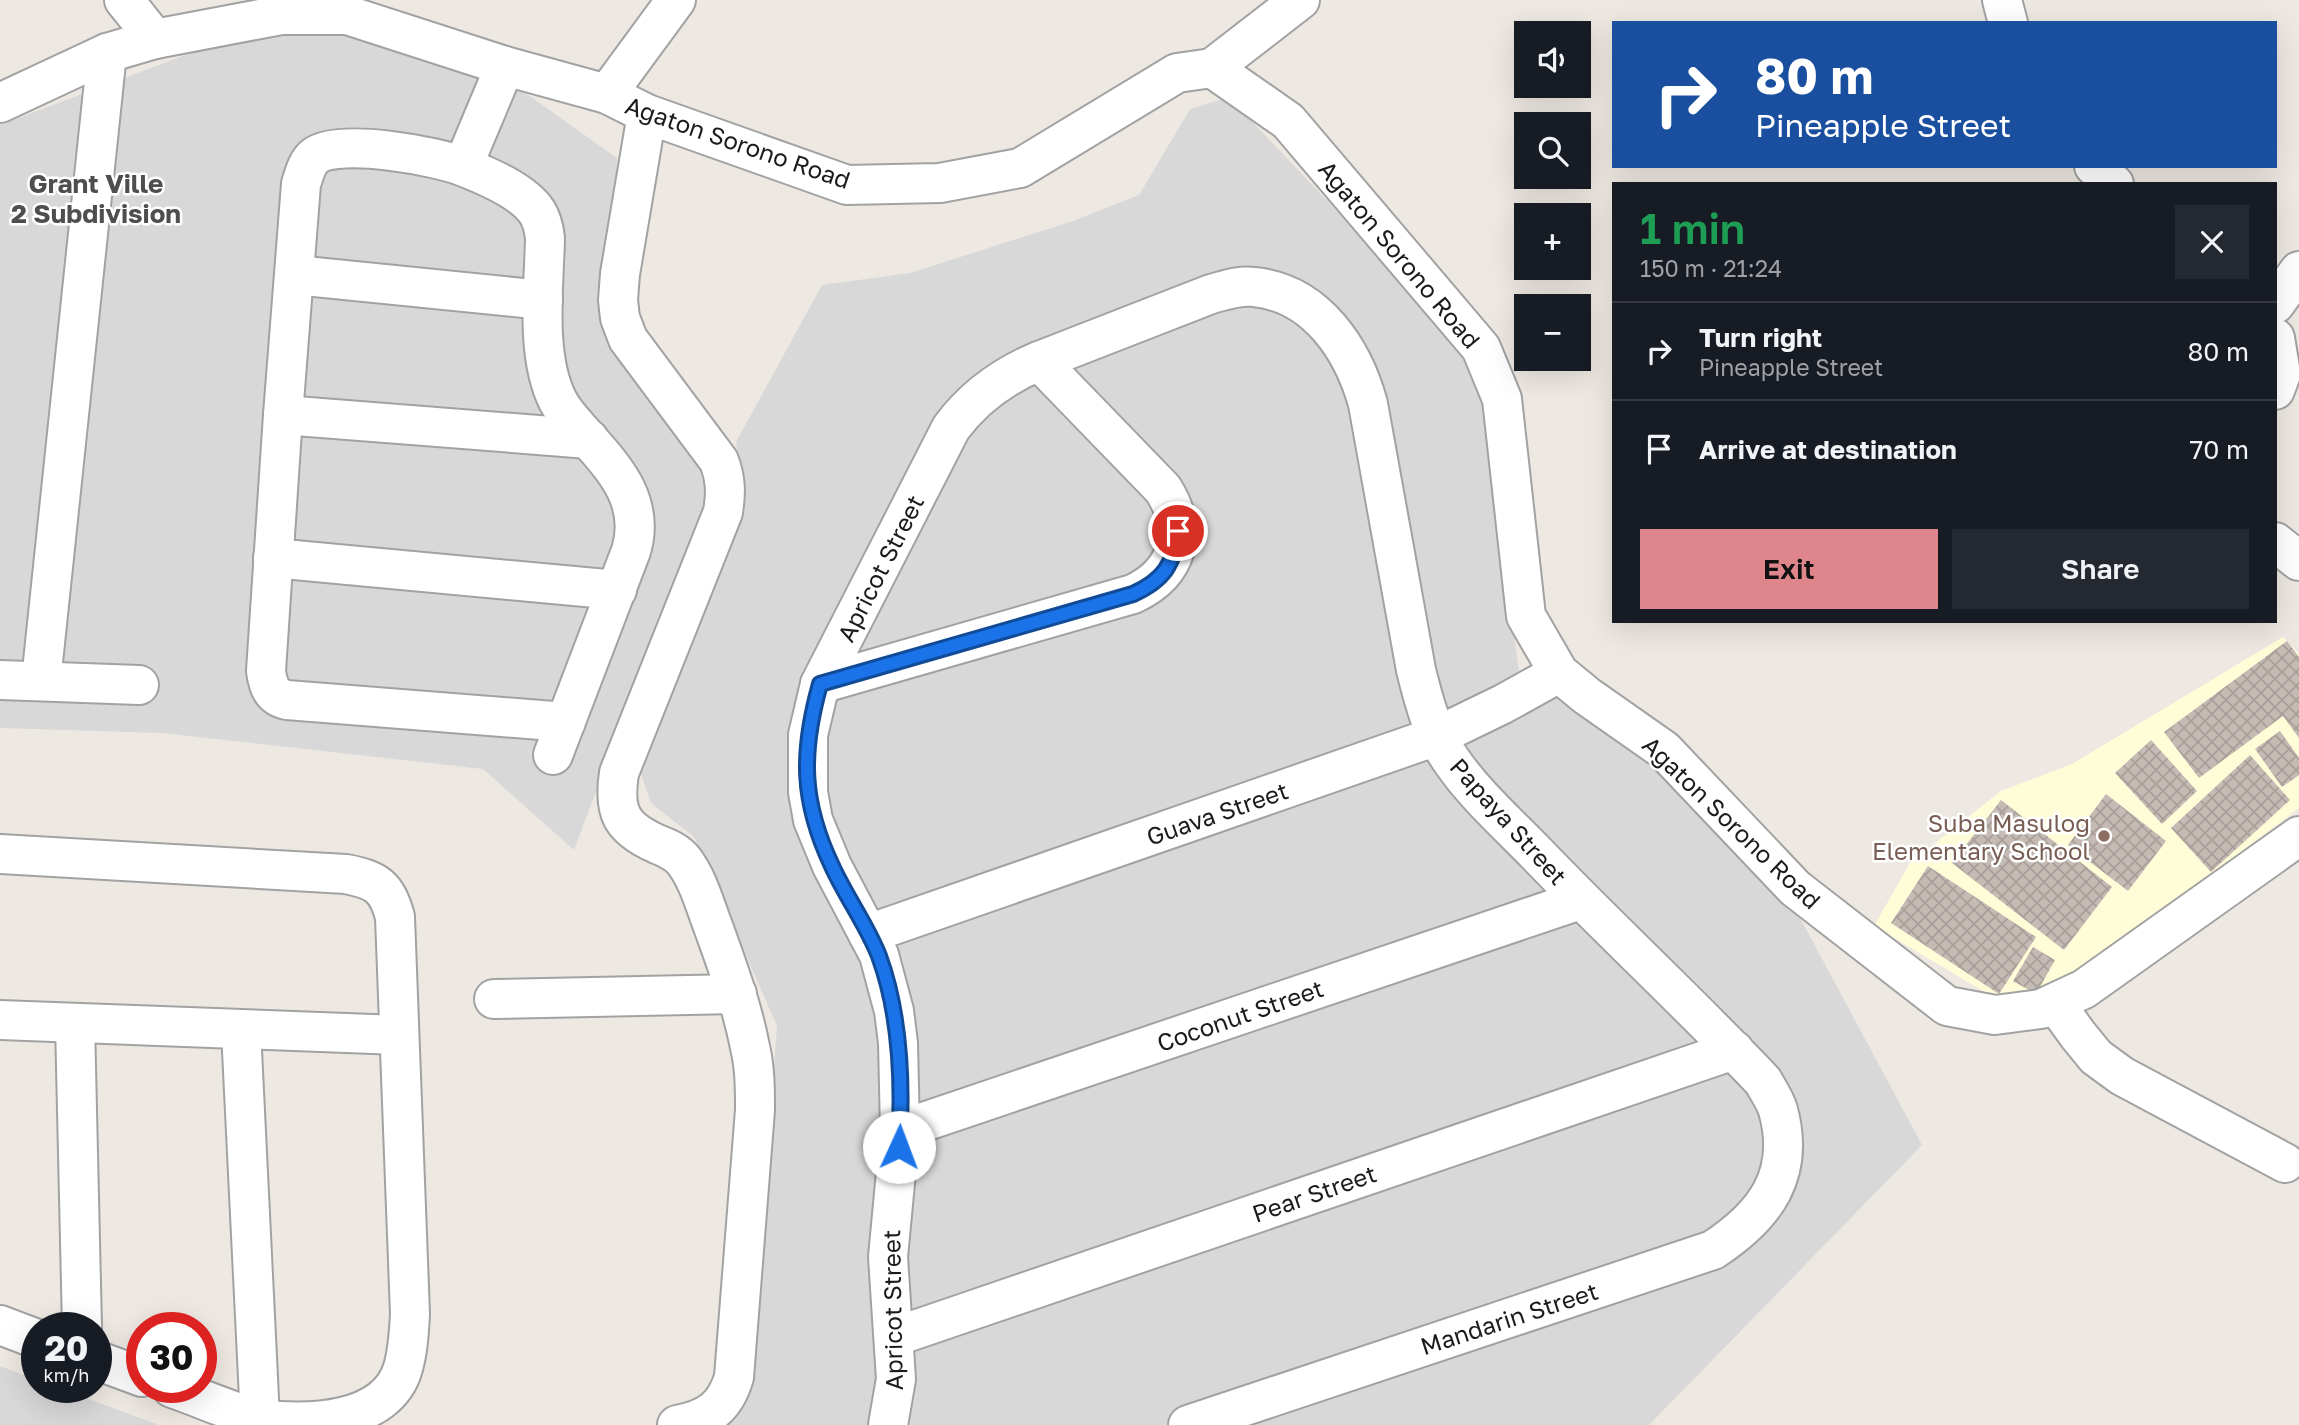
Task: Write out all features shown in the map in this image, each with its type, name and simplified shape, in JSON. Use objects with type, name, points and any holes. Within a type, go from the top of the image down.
[{"type":"street","points":[[124,0],[155,39]]},
{"type":"street","points":[[607,94],[676,0]]},
{"type":"street","points":[[1212,68],[1300,0]]},
{"type":"street","points":[[2002,0],[2007,21]]},
{"type":"street","name":"Agaton Sorono Road","points":[[0,103],[107,53],[155,39],[281,15],[347,15],[505,66],[607,94],[647,114],[848,185],[940,183],[1020,168],[1177,73],[1212,68],[1288,121],[1481,348],[1502,399],[1526,616],[1559,673],[1664,750],[1795,888],[1947,1006],[1995,1015],[2041,1009],[2084,989],[2299,836]]},
{"type":"street","points":[[41,681],[107,53]]},
{"type":"street","points":[[463,166],[505,66]]},
{"type":"street","points":[[647,114],[624,245],[618,300],[620,318],[628,339],[719,461],[725,475],[727,492],[723,512],[619,773],[616,790],[618,808],[625,823],[635,834],[671,850],[682,859],[696,879],[737,994],[751,1048],[755,1110],[734,1377],[729,1393],[719,1407],[705,1417],[677,1425]]},
{"type":"street","points":[[355,148],[415,154],[463,166],[512,191],[537,212],[545,238],[544,343],[552,385],[558,402],[621,480],[633,506],[636,522],[636,537],[559,739],[280,698],[270,688],[266,671],[301,184],[308,165],[314,156],[324,151],[355,148]]},
{"type":"street","points":[[2096,168],[2112,182]]},
{"type":"street","points":[[2277,301],[2299,271]]},
{"type":"street","points":[[295,275],[543,300]]},
{"type":"street","name":"Apricot Street","points":[[888,1425],[896,1379],[888,1257],[900,1130],[898,1043],[894,1011],[879,955],[832,866],[813,820],[808,792],[808,735],[820,684],[951,428],[964,409],[1012,372],[1039,360],[1212,294],[1252,286],[1270,290]]},
{"type":"street","name":"Papaya Street","points":[[1270,290],[1291,296],[1321,318],[1353,361],[1362,381],[1406,622],[1426,707],[1437,736],[1451,760],[1486,802],[1580,900],[1763,1081],[1777,1108],[1783,1155]]},
{"type":"street","points":[[2277,350],[2281,374],[2277,385]]},
{"type":"street","points":[[820,684],[1133,594],[1161,576],[1172,561],[1178,531],[1167,496],[1039,360]]},
{"type":"street","points":[[283,415],[589,439]]},
{"type":"street","points":[[2277,544],[2299,561]]},
{"type":"street","points":[[273,558],[617,590]]},
{"type":"street","name":"Guava Street","points":[[869,934],[1437,736],[1503,705],[1559,673]]},
{"type":"street","points":[[0,680],[139,685]]},
{"type":"street","points":[[0,854],[346,874],[366,878],[384,890],[391,901],[395,917],[410,1314],[403,1370],[386,1399],[366,1411],[317,1424],[260,1419],[215,1403]]},
{"type":"street","name":"Coconut Street","points":[[900,1130],[1580,900]]},
{"type":"street","points":[[494,999],[737,994]]},
{"type":"street","points":[[2055,1003],[2096,1057],[2122,1076],[2285,1163]]},
{"type":"street","points":[[0,1020],[399,1035]]},
{"type":"street","points":[[75,1023],[82,1312]]},
{"type":"street","points":[[241,1030],[260,1419]]},
{"type":"street","name":"Pear Street","points":[[894,1336],[1734,1050]]},
{"type":"street","name":"Mandarin Street","points":[[1188,1425],[1713,1250],[1737,1235],[1758,1213],[1779,1180],[1783,1155]]},
{"type":"street","points":[[0,1325],[21,1333]]},
{"type":"shaded area","points":[[352,29],[503,77],[617,158],[607,319],[694,447],[707,496],[574,850],[483,769],[163,733],[0,728],[0,125],[217,43]]},
{"type":"shaded area","points":[[1229,97],[1475,357],[1520,679],[1654,748],[1799,916],[1922,1145],[1649,1425],[729,1425],[748,1398],[777,1026],[694,837],[651,803],[640,771],[745,512],[736,442],[822,285],[910,273],[1073,221],[1139,195],[1190,109]]},
{"type":"shaded area","name":"Suba Masulog Elementary School","points":[[2283,637],[2299,654],[2299,808],[2097,961],[2050,993],[2005,1004],[1874,926],[1910,863],[2001,791],[2072,764]]},
{"type":"shaded area","points":[[0,1366],[21,1374],[21,1403],[99,1403],[159,1425],[0,1425]]},
{"type":"building","points":[[2287,641],[2299,657],[2299,738],[2283,716],[2199,778],[2164,732]]},
{"type":"building","points":[[2280,731],[2299,758],[2299,775],[2282,787],[2255,749]]},
{"type":"building","points":[[2151,740],[2197,791],[2162,824],[2115,773]]},
{"type":"building","points":[[2250,755],[2290,800],[2211,872],[2171,828]]},
{"type":"building","points":[[2106,794],[2166,841],[2128,891],[2068,845]]},
{"type":"building","points":[[2001,800],[2112,887],[2064,950],[1952,863]]},
{"type":"building","points":[[1928,866],[2036,937],[1999,994],[1891,923]]},
{"type":"building","points":[[2033,947],[2055,960],[2036,994],[2013,981]]},
{"type":"place","name":"Suba Masulog Elementary School","points":[[2104,836]]},
{"type":"district","name":"Grant Ville 2 Subdivision","points":[[96,198]]},
{"type":"route","points":[[899,1147],[898,1043],[887,982],[879,955],[832,866],[813,820],[808,792],[808,735],[820,684],[1133,594],[1161,576],[1172,561],[1178,531]]}]
